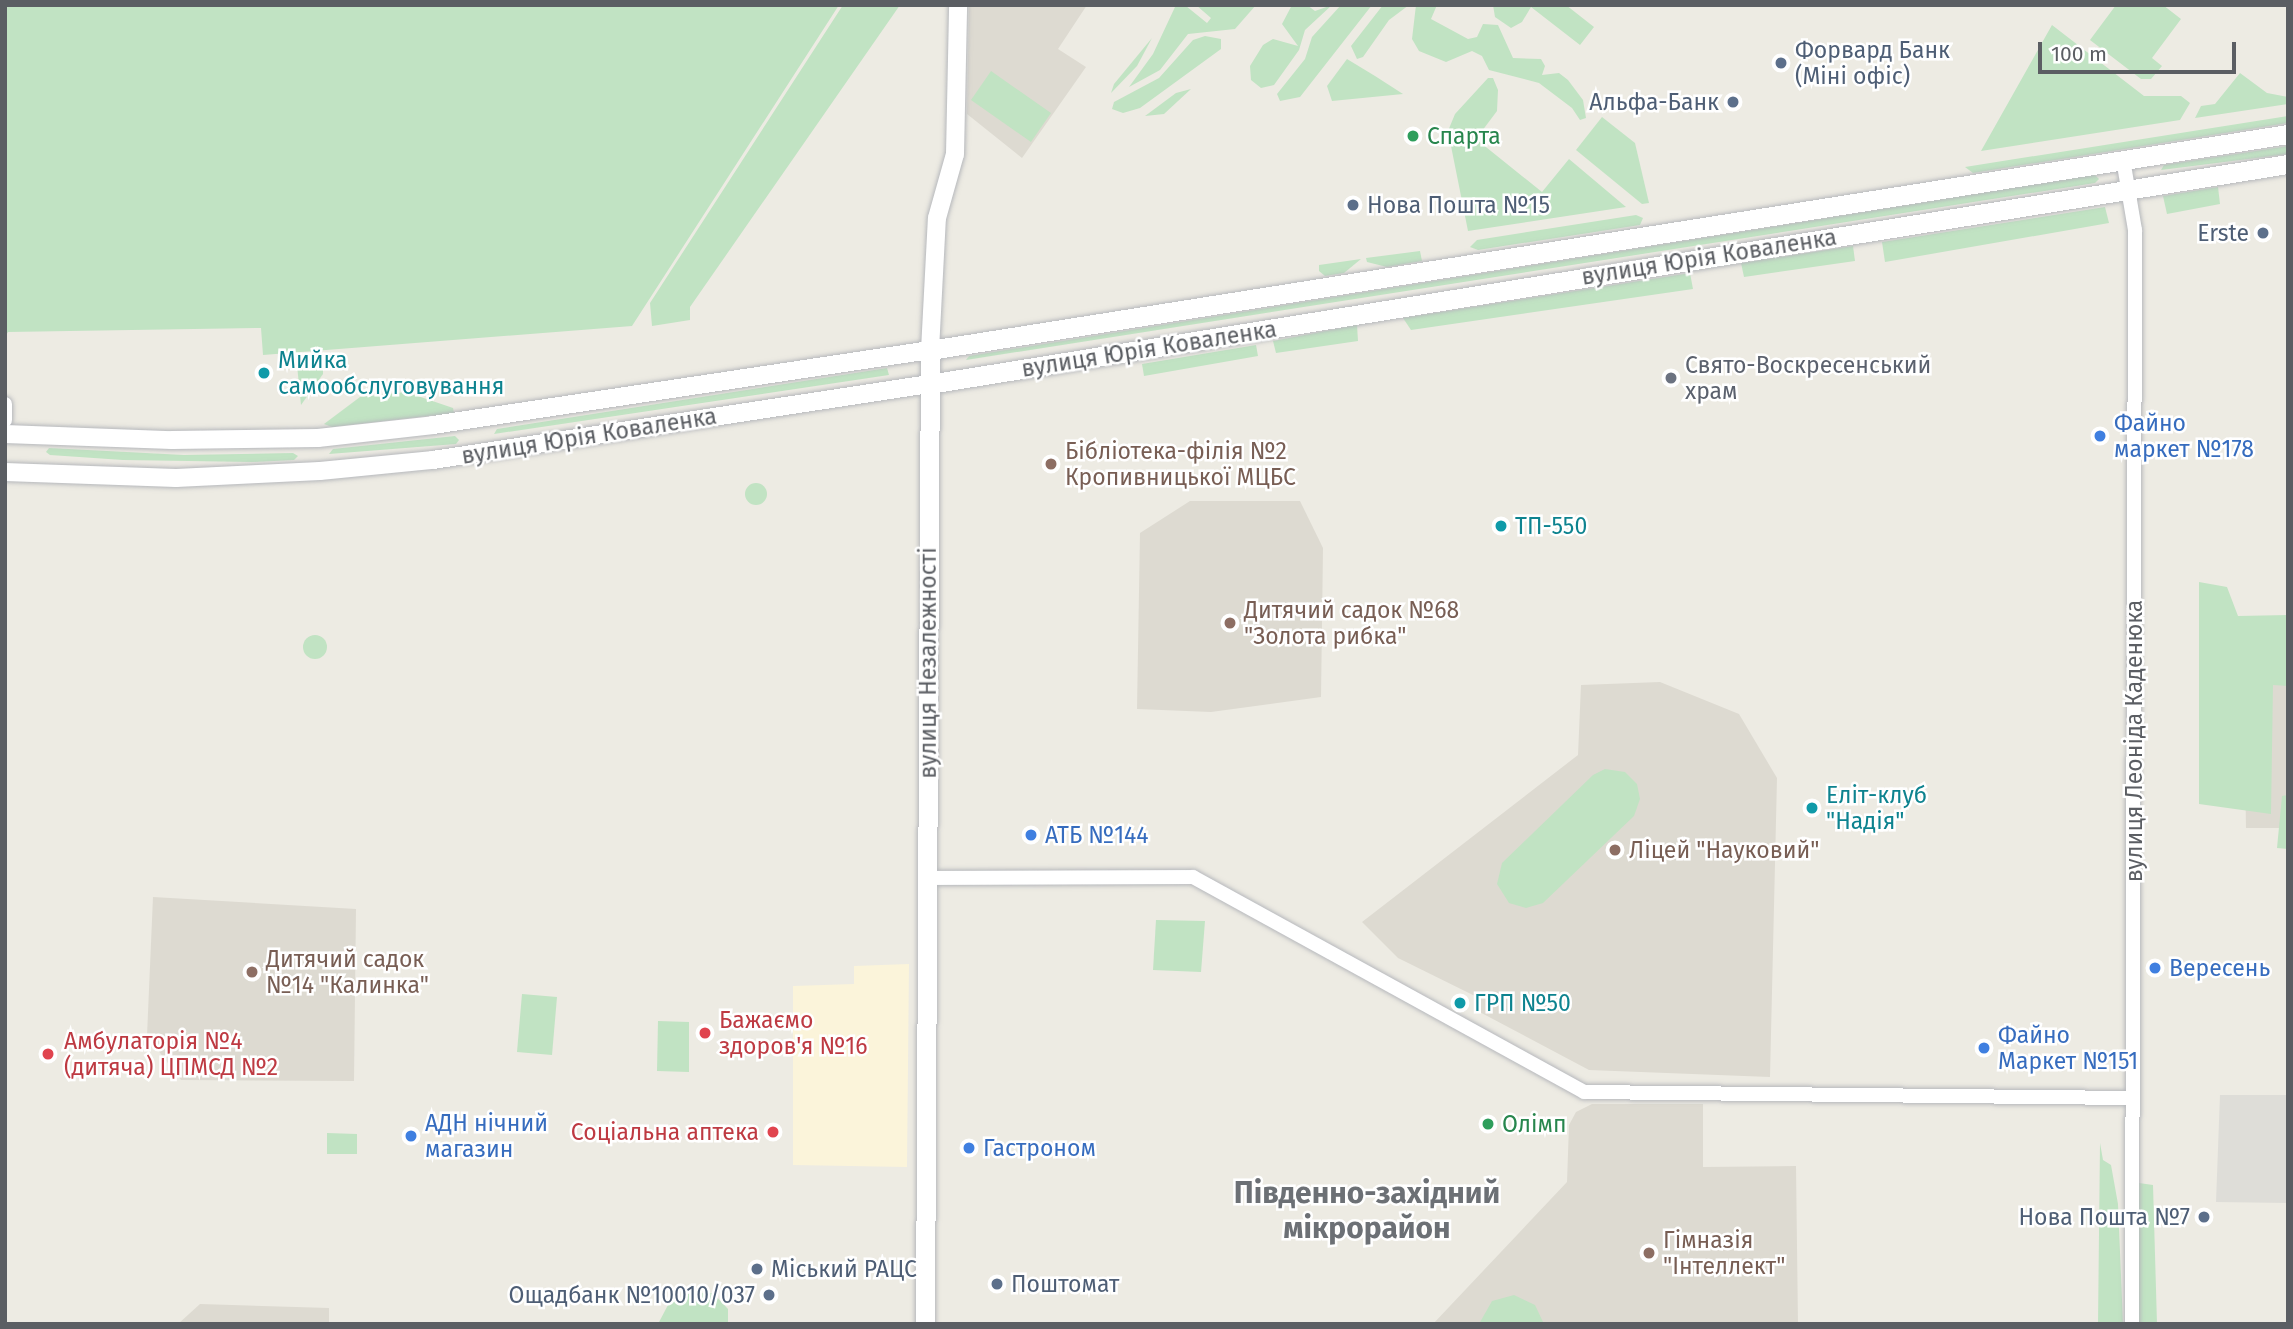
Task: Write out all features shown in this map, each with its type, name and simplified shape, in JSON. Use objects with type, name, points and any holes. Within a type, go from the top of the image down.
[{"type":"main road","name":"вулиця Юрія Коваленка","points":[[930,350],[2288,134]]},
{"type":"main road","name":"вулиця Юрія Коваленка","points":[[929,384],[2288,164]]},
{"type":"main road","name":"вулиця Незалежності","points":[[925,1324],[930,350]]},
{"type":"street","name":"вулиця Незалежності","points":[[930,350],[937,218],[955,154],[958,5]]},
{"type":"street","name":"вулиця Леоніда Каденюка","points":[[2123,159],[2135,230],[2132,1324]]},
{"type":"street","name":"вулиця Юрія Коваленка","points":[[5,434],[172,440],[318,438],[930,350]]},
{"type":"street","name":"вулиця Юрія Коваленка","points":[[5,472],[176,478],[320,471],[433,460],[929,384]]},
{"type":"street","points":[[5,404],[5,420]]},
{"type":"street","points":[[927,878],[1193,877],[1584,1092],[2133,1098]]},
{"type":"shaded area","points":[[969,5],[1087,5],[1058,49],[1086,67],[1022,158],[967,114]]},
{"type":"shaded area","name":"Дитячий садок №68 \"Золота рибка\"","points":[[1190,501],[1300,501],[1323,548],[1321,697],[1211,712],[1137,709],[1140,533]]},
{"type":"shaded area","points":[[2243,653],[2288,654],[2288,828],[2246,828]]},
{"type":"shaded area","name":"Ліцей \"Науковий\"","points":[[1660,682],[1739,714],[1777,778],[1770,1077],[1589,1070],[1474,1009],[1479,998],[1398,958],[1362,922],[1578,755],[1581,685]]},
{"type":"shaded area","name":"Дитячий садок №14 \"Калинка\"","points":[[153,897],[356,909],[354,1081],[181,1080],[147,1036]]},
{"type":"shaded area","points":[[909,964],[907,1167],[793,1165],[793,986],[854,984],[854,966]]},
{"type":"shaded area","points":[[2220,1095],[2288,1095],[2288,1203],[2216,1202]]},
{"type":"shaded area","name":"Гімназія \"Інтеллект\"","points":[[1592,1104],[1703,1104],[1703,1167],[1796,1166],[1798,1324],[1433,1324],[1567,1182],[1569,1125],[1576,1112]]},
{"type":"shaded area","points":[[200,1304],[329,1308],[329,1324],[178,1324]]},
{"type":"green space","points":[[5,5],[839,5],[632,326],[263,355],[261,328],[8,332],[5,337]]},
{"type":"green space","points":[[843,5],[900,5],[690,307],[690,320],[652,326],[650,303]]},
{"type":"green space","points":[[1196,5],[1256,5],[1235,29],[1188,34],[1160,70],[1129,87],[1153,54],[1175,7],[1186,6],[1207,23],[1211,18]]},
{"type":"green space","points":[[1292,5],[1307,5],[1315,11],[1332,5],[1305,30],[1299,50],[1274,85],[1261,88],[1251,80],[1250,66],[1263,45],[1273,39],[1298,46],[1282,24]]},
{"type":"green space","points":[[1341,5],[1372,5],[1300,97],[1280,101],[1277,94],[1305,59],[1312,37]]},
{"type":"green space","points":[[1383,5],[1409,5],[1389,20],[1363,57],[1357,59],[1351,46]]},
{"type":"green space","points":[[1416,5],[1437,5],[1431,19],[1468,39],[1477,37],[1483,24],[1498,25],[1513,58],[1541,59],[1545,66],[1542,75],[1559,73],[1568,80],[1583,100],[1586,118],[1580,120],[1572,108],[1539,83],[1489,70],[1482,56],[1472,51],[1446,62],[1419,51],[1412,39]]},
{"type":"green space","points":[[1493,5],[1566,5],[1594,27],[1580,45],[1531,7],[1522,22],[1511,28],[1495,17]]},
{"type":"green space","points":[[2116,5],[2163,5],[2181,19],[2152,58],[2162,66],[2151,79],[2141,79],[2090,40]]},
{"type":"green space","points":[[2052,25],[2144,96],[2181,96],[2190,103],[2180,120],[1981,151]]},
{"type":"green space","points":[[1205,36],[1221,39],[1221,49],[1140,108],[1123,113],[1112,109],[1114,102],[1159,78],[1193,40]]},
{"type":"green space","points":[[1152,38],[1137,66],[1111,93],[1114,84]]},
{"type":"green space","points":[[1347,59],[1403,94],[1332,101],[1327,86]]},
{"type":"green space","points":[[991,71],[1051,113],[1031,142],[971,100]]},
{"type":"green space","points":[[2240,73],[2267,93],[2288,97],[2288,104],[2195,118],[2201,106],[2215,104]]},
{"type":"green space","points":[[1488,78],[1493,78],[1498,90],[1497,111],[1476,139],[1542,192],[1569,159],[1626,207],[1468,231],[1448,131],[1455,114]]},
{"type":"green space","points":[[1191,89],[1164,114],[1145,116],[1176,93]]},
{"type":"green space","points":[[2288,116],[2288,123],[1973,173],[1965,167]]},
{"type":"green space","points":[[1602,117],[1635,143],[1649,203],[1642,204],[1576,150]]},
{"type":"green space","points":[[2288,146],[2288,154],[2161,170],[2164,165]]},
{"type":"green space","points":[[2095,175],[2099,179],[2095,183],[966,360],[969,356]]},
{"type":"green space","points":[[2218,187],[2220,204],[2167,214],[2163,196]]},
{"type":"green space","points":[[2105,207],[2109,223],[1885,262],[1882,242]]},
{"type":"green space","points":[[1636,215],[1643,218],[1640,225],[1478,250],[1470,247],[1477,240]]},
{"type":"green space","points":[[1853,246],[1855,261],[1744,277],[1741,263]]},
{"type":"green space","points":[[1420,251],[1422,261],[1387,267],[1367,262],[1366,258]]},
{"type":"green space","points":[[1361,259],[1344,273],[1325,276],[1319,271],[1319,265]]},
{"type":"green space","points":[[1690,273],[1693,289],[1411,330],[1403,318]]},
{"type":"green space","points":[[1357,325],[1358,341],[1276,353],[1273,341]]},
{"type":"green space","points":[[1256,345],[1258,356],[1144,376],[1142,364]]},
{"type":"green space","points":[[323,363],[323,374],[301,405],[297,365]]},
{"type":"green space","points":[[887,368],[889,375],[494,434],[497,429]]},
{"type":"green space","points":[[406,392],[453,408],[454,413],[332,427],[324,424],[360,397]]},
{"type":"green space","points":[[455,436],[459,440],[456,444],[329,454],[333,449]]},
{"type":"green space","points":[[49,448],[184,455],[293,453],[298,456],[294,460],[253,462],[123,460],[50,455],[46,452]]},
{"type":"green space","points":[[756,483],[764,486],[767,494],[764,502],[756,505],[748,502],[745,494],[748,486]]},
{"type":"green space","points":[[2199,582],[2227,587],[2238,616],[2288,615],[2288,686],[2273,685],[2271,814],[2199,804]]},
{"type":"green space","points":[[315,635],[323,639],[327,647],[323,655],[315,659],[307,655],[303,647],[307,639]]},
{"type":"green space","points":[[1605,769],[1625,772],[1637,784],[1640,799],[1634,816],[1543,903],[1526,908],[1509,903],[1497,884],[1502,863],[1593,775]]},
{"type":"green space","points":[[2288,795],[2288,849],[2277,848],[2282,796]]},
{"type":"green space","points":[[1156,920],[1205,921],[1201,972],[1153,970]]},
{"type":"green space","points":[[522,994],[557,997],[552,1055],[517,1052]]},
{"type":"green space","points":[[658,1021],[689,1022],[689,1072],[657,1071]]},
{"type":"green space","points":[[327,1133],[357,1134],[357,1154],[327,1154]]},
{"type":"green space","points":[[2100,1143],[2103,1160],[2111,1165],[2118,1204],[2123,1324],[2098,1324]]},
{"type":"green space","points":[[2139,1183],[2153,1185],[2157,1324],[2139,1324]]},
{"type":"green space","points":[[690,1293],[713,1293],[728,1309],[728,1324],[658,1324],[668,1305]]},
{"type":"green space","points":[[1514,1295],[1535,1305],[1544,1324],[1479,1324],[1492,1301]]},
{"type":"place","name":"Форвард Банк (Міні офіс)","points":[[1781,63]]},
{"type":"place","name":"Альфа-Банк","points":[[1733,102]]},
{"type":"place","name":"Спарта","points":[[1413,136]]},
{"type":"place","name":"Нова Пошта №15","points":[[1353,205]]},
{"type":"place","name":"Erste","points":[[2263,233]]},
{"type":"place","name":"Мийка самообслуговування","points":[[264,373]]},
{"type":"place","name":"Свято-Воскресенський храм","points":[[1671,378]]},
{"type":"place","name":"Файно маркет №178","points":[[2100,436]]},
{"type":"place","name":"Бібліотека-філія №2 Кропивницької МЦБС","points":[[1051,464]]},
{"type":"place","name":"ТП-550","points":[[1501,526]]},
{"type":"place","name":"Дитячий садок №68 \"Золота рибка\"","points":[[1230,623]]},
{"type":"place","name":"Еліт-клуб \"Надія\"","points":[[1812,808]]},
{"type":"place","name":"АТБ №144","points":[[1031,835]]},
{"type":"place","name":"Ліцей \"Науковий\"","points":[[1615,850]]},
{"type":"place","name":"Вересень","points":[[2155,968]]},
{"type":"place","name":"Дитячий садок №14 \"Калинка\"","points":[[252,972]]},
{"type":"place","name":"ГРП №50","points":[[1460,1003]]},
{"type":"place","name":"Бажаємо здоров'я №16","points":[[705,1033]]},
{"type":"place","name":"Файно Маркет №151","points":[[1984,1048]]},
{"type":"place","name":"Амбулаторія №4 (дитяча) ЦПМСД №2","points":[[48,1054]]},
{"type":"place","name":"Олімп","points":[[1488,1124]]},
{"type":"place","name":"Соціальна аптека","points":[[773,1132]]},
{"type":"place","name":"АДН нічний магазин","points":[[411,1136]]},
{"type":"place","name":"Гастроном","points":[[969,1148]]},
{"type":"place","name":"Нова Пошта №7","points":[[2204,1217]]},
{"type":"place","name":"Гімназія \"Інтеллект\"","points":[[1649,1253]]},
{"type":"place","name":"Міський РАЦС","points":[[757,1269]]},
{"type":"place","name":"Поштомат","points":[[997,1284]]},
{"type":"place","name":"Ощадбанк №10010/037","points":[[769,1295]]},
{"type":"district","name":"Південно-західний мікрорайон","points":[[1367,1210]]}]
